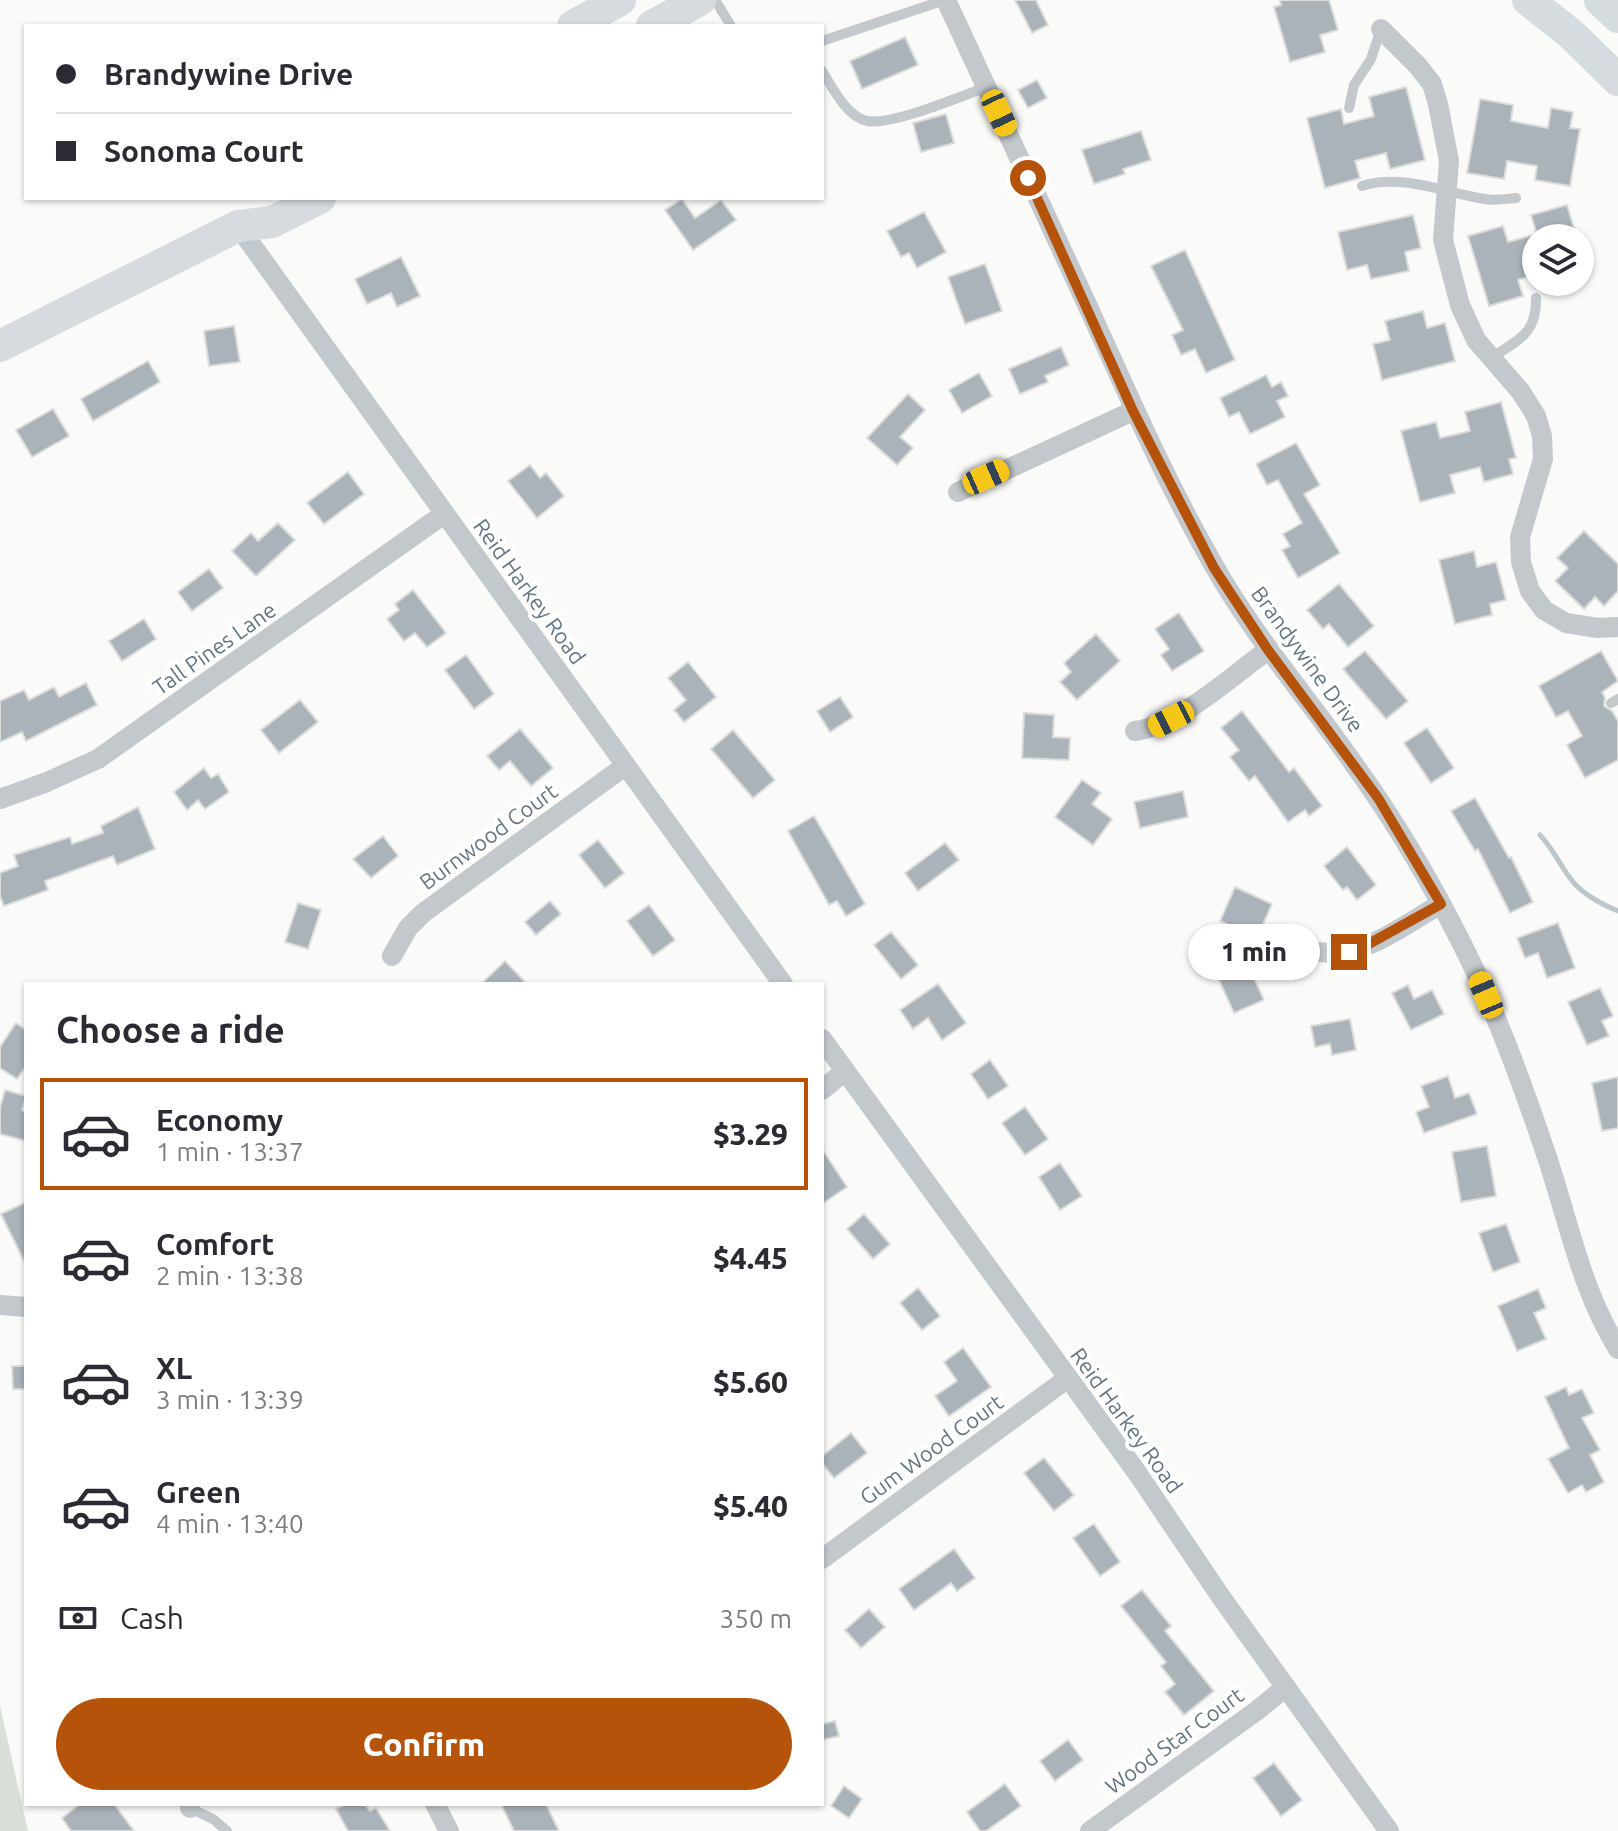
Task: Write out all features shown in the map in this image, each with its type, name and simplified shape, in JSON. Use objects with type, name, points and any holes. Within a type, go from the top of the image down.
[{"type":"main road","points":[[577,24],[620,0]]},
{"type":"main road","points":[[615,24],[657,0]]},
{"type":"main road","points":[[656,24],[700,0]]},
{"type":"main road","points":[[1528,0],[1571,34],[1618,80]]},
{"type":"main road","points":[[1600,0],[1618,17]]},
{"type":"main road","points":[[238,226],[255,200]]},
{"type":"main road","points":[[0,346],[238,226],[272,222],[316,200]]},
{"type":"street","name":"Brandywine Drive","points":[[946,0],[1133,411],[1214,568],[1268,650],[1378,798],[1441,904],[1478,975],[1548,1160],[1571,1245],[1601,1320],[1618,1349]]},
{"type":"street","points":[[1381,29],[1432,84],[1449,161],[1443,240],[1460,305],[1476,340],[1521,392],[1536,416],[1542,436],[1543,459],[1520,537],[1521,562],[1530,591],[1544,610],[1566,623],[1598,628],[1618,627]]},
{"type":"street","name":"Reid Harkey Road","points":[[238,226],[782,982]]},
{"type":"street","points":[[958,492],[1133,411]]},
{"type":"street","name":"Tall Pines Lane","points":[[0,799],[98,759],[444,514]]},
{"type":"street","points":[[1135,731],[1151,729],[1171,719],[1268,650]]},
{"type":"street","name":"Burnwood Court","points":[[392,956],[408,928],[423,913],[625,766]]},
{"type":"street","points":[[1320,952],[1336,954],[1365,946],[1441,904]]},
{"type":"street","name":"Reid Harkey Road","points":[[824,1042],[1068,1378],[1389,1831]]},
{"type":"street","points":[[824,1088],[845,1071]]},
{"type":"street","points":[[0,1305],[24,1307]]},
{"type":"street","name":"Gum Wood Court","points":[[824,1558],[1068,1378]]},
{"type":"street","name":"Wood Star Court","points":[[1090,1831],[1286,1687]]},
{"type":"street","points":[[436,1806],[449,1831]]},
{"type":"lane","points":[[715,0],[730,24]]},
{"type":"lane","points":[[824,40],[946,0]]},
{"type":"lane","points":[[1349,108],[1354,85],[1371,59],[1381,29]]},
{"type":"lane","points":[[824,74],[845,106],[866,121],[890,120],[987,87]]},
{"type":"lane","points":[[1362,186],[1375,181],[1392,181],[1489,200],[1516,198]]},
{"type":"lane","points":[[1491,358],[1524,336],[1536,317],[1536,298]]},
{"type":"lane","points":[[190,1806],[227,1831]]},
{"type":"shaded area","points":[[0,1706],[28,1831],[0,1831]]},
{"type":"building","points":[[1015,0],[1036,0],[1048,25],[1032,33]]},
{"type":"building","points":[[1280,0],[1329,0],[1338,30],[1320,35],[1325,52],[1290,62],[1274,7],[1281,5]]},
{"type":"building","points":[[905,37],[918,65],[862,89],[850,61]]},
{"type":"building","points":[[1037,80],[1047,98],[1028,108],[1018,90]]},
{"type":"building","points":[[1406,87],[1425,160],[1390,169],[1386,153],[1355,161],[1360,178],[1325,188],[1307,118],[1341,109],[1344,124],[1374,116],[1369,97]]},
{"type":"building","points":[[1480,99],[1513,105],[1511,121],[1548,128],[1551,108],[1573,112],[1570,128],[1580,129],[1570,186],[1535,180],[1537,166],[1507,161],[1504,179],[1467,173]]},
{"type":"building","points":[[946,114],[954,143],[921,152],[913,123]]},
{"type":"building","points":[[1141,131],[1151,160],[1123,169],[1125,174],[1094,184],[1082,150]]},
{"type":"building","points":[[683,200],[695,218],[721,200],[736,220],[693,250],[665,210]]},
{"type":"building","points":[[1567,205],[1573,224],[1534,224],[1531,215]]},
{"type":"building","points":[[924,212],[946,252],[917,268],[909,253],[901,257],[887,231]]},
{"type":"building","points":[[1413,215],[1421,248],[1405,252],[1409,271],[1371,279],[1367,265],[1347,270],[1338,232]]},
{"type":"building","points":[[1503,226],[1508,242],[1522,238],[1522,279],[1518,280],[1523,296],[1489,306],[1468,236]]},
{"type":"building","points":[[1185,250],[1235,360],[1206,373],[1195,349],[1181,355],[1172,335],[1183,330],[1151,266]]},
{"type":"building","points":[[401,257],[420,296],[397,307],[391,293],[367,304],[355,279]]},
{"type":"building","points":[[985,264],[1002,311],[965,324],[948,277]]},
{"type":"building","points":[[1423,311],[1427,328],[1445,323],[1455,361],[1382,380],[1373,344],[1390,340],[1385,321]]},
{"type":"building","points":[[234,326],[240,362],[209,366],[204,331]]},
{"type":"building","points":[[1061,347],[1069,365],[1045,376],[1048,382],[1020,394],[1009,369]]},
{"type":"building","points":[[148,361],[160,382],[93,421],[81,399]]},
{"type":"building","points":[[979,373],[992,396],[962,413],[949,390]]},
{"type":"building","points":[[1266,375],[1272,387],[1281,382],[1288,396],[1277,401],[1285,417],[1250,434],[1239,412],[1229,417],[1220,398]]},
{"type":"building","points":[[908,394],[925,410],[900,437],[913,448],[897,465],[867,438]]},
{"type":"building","points":[[1501,402],[1516,458],[1509,459],[1513,474],[1484,482],[1480,467],[1450,475],[1455,493],[1420,502],[1401,431],[1436,422],[1440,438],[1470,431],[1465,412]]},
{"type":"building","points":[[53,409],[69,436],[32,457],[16,430]]},
{"type":"building","points":[[1296,443],[1320,485],[1304,494],[1340,553],[1298,578],[1282,550],[1290,546],[1283,534],[1302,523],[1278,480],[1267,485],[1256,464]]},
{"type":"building","points":[[530,465],[540,478],[546,473],[564,496],[537,518],[508,481]]},
{"type":"building","points":[[348,472],[364,494],[324,524],[307,503]]},
{"type":"building","points":[[278,523],[295,540],[256,576],[232,551],[251,533],[258,541]]},
{"type":"building","points":[[1584,531],[1618,564],[1618,591],[1604,606],[1595,597],[1584,609],[1555,581],[1568,568],[1557,558]]},
{"type":"building","points":[[1474,551],[1477,567],[1496,562],[1506,600],[1490,604],[1492,615],[1455,624],[1439,560]]},
{"type":"building","points":[[209,569],[223,588],[192,611],[178,592]]},
{"type":"building","points":[[1339,584],[1374,626],[1348,647],[1329,624],[1323,629],[1307,610]]},
{"type":"building","points":[[413,590],[446,633],[427,647],[415,633],[404,641],[387,619],[399,610],[395,604]]},
{"type":"building","points":[[1179,613],[1204,651],[1172,671],[1161,655],[1169,649],[1155,629]]},
{"type":"building","points":[[144,619],[156,639],[122,661],[109,641]]},
{"type":"building","points":[[1096,634],[1120,661],[1077,700],[1060,682],[1071,672],[1064,663]]},
{"type":"building","points":[[1365,651],[1408,701],[1386,719],[1343,669]]},
{"type":"building","points":[[1601,651],[1618,681],[1602,692],[1604,706],[1612,711],[1618,721],[1618,760],[1585,778],[1567,745],[1582,736],[1568,711],[1556,717],[1539,686]]},
{"type":"building","points":[[466,655],[494,694],[474,709],[445,670]]},
{"type":"building","points":[[688,662],[716,697],[684,722],[674,710],[686,700],[668,678]]},
{"type":"building","points":[[86,683],[97,705],[26,741],[22,732],[0,742],[0,701],[24,690],[29,700],[54,687],[59,697]]},
{"type":"building","points":[[840,697],[853,717],[830,732],[817,711]]},
{"type":"building","points":[[300,700],[318,722],[279,753],[261,730]]},
{"type":"building","points":[[1242,711],[1289,772],[1294,768],[1322,806],[1309,816],[1305,810],[1288,822],[1255,776],[1249,781],[1230,757],[1239,750],[1221,728]]},
{"type":"building","points":[[1024,713],[1054,715],[1053,737],[1070,738],[1069,760],[1022,758]]},
{"type":"building","points":[[1427,728],[1454,768],[1431,783],[1404,743]]},
{"type":"building","points":[[520,729],[553,768],[531,786],[510,761],[499,770],[487,756]]},
{"type":"building","points":[[733,730],[775,780],[753,798],[711,749]]},
{"type":"building","points":[[204,768],[211,778],[218,774],[229,792],[205,809],[198,800],[187,810],[174,792]]},
{"type":"building","points":[[1082,780],[1101,793],[1092,804],[1112,819],[1093,845],[1055,817]]},
{"type":"building","points":[[1183,791],[1188,817],[1140,828],[1134,802]]},
{"type":"building","points":[[1475,798],[1511,857],[1533,902],[1510,913],[1478,849],[1475,851],[1451,811]]},
{"type":"building","points":[[138,807],[155,849],[117,865],[113,856],[45,881],[48,890],[4,906],[0,896],[0,873],[18,866],[14,855],[70,837],[72,844],[103,833],[101,826]]},
{"type":"building","points":[[814,816],[865,904],[846,916],[837,901],[829,905],[788,831]]},
{"type":"building","points":[[383,836],[398,856],[371,878],[353,859]]},
{"type":"building","points":[[598,840],[624,873],[605,888],[579,855]]},
{"type":"building","points":[[945,843],[959,860],[918,891],[905,873]]},
{"type":"building","points":[[1347,847],[1376,885],[1357,900],[1347,887],[1343,890],[1324,866]]},
{"type":"building","points":[[1235,887],[1272,904],[1257,938],[1220,921]]},
{"type":"building","points":[[550,901],[561,914],[536,935],[525,922]]},
{"type":"building","points":[[298,903],[321,910],[308,949],[285,942]]},
{"type":"building","points":[[649,905],[675,940],[653,956],[627,921]]},
{"type":"building","points":[[1558,923],[1575,968],[1547,978],[1538,953],[1525,958],[1517,938]]},
{"type":"building","points":[[891,932],[918,965],[901,979],[874,945]]},
{"type":"building","points":[[505,961],[525,982],[483,982]]},
{"type":"building","points":[[1249,967],[1264,1000],[1234,1013],[1219,980]]},
{"type":"building","points":[[938,984],[966,1023],[942,1040],[928,1018],[913,1029],[900,1010]]},
{"type":"building","points":[[1408,985],[1414,999],[1432,990],[1444,1014],[1411,1030],[1392,993]]},
{"type":"building","points":[[1600,988],[1613,1016],[1602,1021],[1609,1036],[1587,1045],[1568,1002]]},
{"type":"building","points":[[1350,1019],[1356,1050],[1332,1055],[1330,1044],[1315,1047],[1311,1026]]},
{"type":"building","points":[[16,1023],[24,1029],[24,1069],[17,1079],[0,1068],[0,1047]]},
{"type":"building","points":[[990,1060],[1008,1086],[988,1099],[971,1074]]},
{"type":"building","points":[[1448,1076],[1455,1098],[1469,1093],[1477,1114],[1424,1133],[1416,1112],[1429,1107],[1421,1086]]},
{"type":"building","points":[[1618,1077],[1618,1128],[1602,1131],[1592,1083]]},
{"type":"building","points":[[5,1090],[24,1095],[24,1140],[0,1134],[0,1108]]},
{"type":"building","points":[[1025,1107],[1048,1139],[1025,1155],[1002,1123]]},
{"type":"building","points":[[1487,1146],[1496,1196],[1461,1202],[1452,1152]]},
{"type":"building","points":[[824,1152],[847,1187],[824,1203]]},
{"type":"building","points":[[1060,1163],[1082,1196],[1060,1210],[1039,1177]]},
{"type":"building","points":[[24,1203],[24,1261],[1,1214]]},
{"type":"building","points":[[864,1214],[890,1244],[873,1259],[847,1229]]},
{"type":"building","points":[[1506,1224],[1520,1262],[1493,1272],[1479,1233]]},
{"type":"building","points":[[918,1288],[940,1316],[922,1330],[900,1303]]},
{"type":"building","points":[[1538,1289],[1546,1308],[1534,1313],[1546,1339],[1517,1351],[1498,1306]]},
{"type":"building","points":[[963,1348],[991,1387],[949,1416],[935,1396],[957,1381],[944,1362]]},
{"type":"building","points":[[12,1366],[24,1366],[24,1389],[13,1389]]},
{"type":"building","points":[[1566,1387],[1569,1395],[1582,1389],[1594,1413],[1582,1418],[1600,1450],[1590,1455],[1604,1482],[1586,1492],[1582,1485],[1568,1493],[1548,1459],[1569,1448],[1545,1397]]},
{"type":"building","points":[[851,1433],[867,1453],[834,1478],[824,1466],[824,1454]]},
{"type":"building","points":[[1044,1458],[1074,1495],[1054,1511],[1024,1473]]},
{"type":"building","points":[[1094,1524],[1120,1562],[1100,1576],[1073,1538]]},
{"type":"building","points":[[954,1549],[975,1578],[957,1591],[951,1583],[914,1610],[899,1589]]},
{"type":"building","points":[[1142,1590],[1171,1626],[1165,1631],[1214,1691],[1184,1715],[1165,1692],[1175,1684],[1161,1666],[1166,1662],[1121,1606]]},
{"type":"building","points":[[869,1609],[885,1627],[861,1648],[845,1630]]},
{"type":"building","points":[[835,1721],[839,1736],[824,1740],[824,1724]]},
{"type":"building","points":[[1068,1740],[1083,1760],[1055,1781],[1040,1761]]},
{"type":"building","points":[[1274,1763],[1302,1800],[1281,1816],[1253,1778]]},
{"type":"building","points":[[1005,1784],[1021,1806],[986,1831],[980,1831],[967,1812]]},
{"type":"building","points":[[844,1786],[862,1799],[849,1818],[831,1806]]},
{"type":"building","points":[[77,1806],[115,1806],[134,1831],[71,1831],[62,1818]]},
{"type":"building","points":[[366,1806],[370,1811],[376,1808],[390,1831],[348,1831],[336,1809]]},
{"type":"building","points":[[502,1806],[547,1806],[559,1831],[514,1831]]},
{"type":"waterway","points":[[1540,835],[1580,889],[1618,911]]},
{"type":"route","points":[[1028,178],[1133,411],[1214,568],[1268,650],[1378,798],[1441,904],[1349,952]]}]
